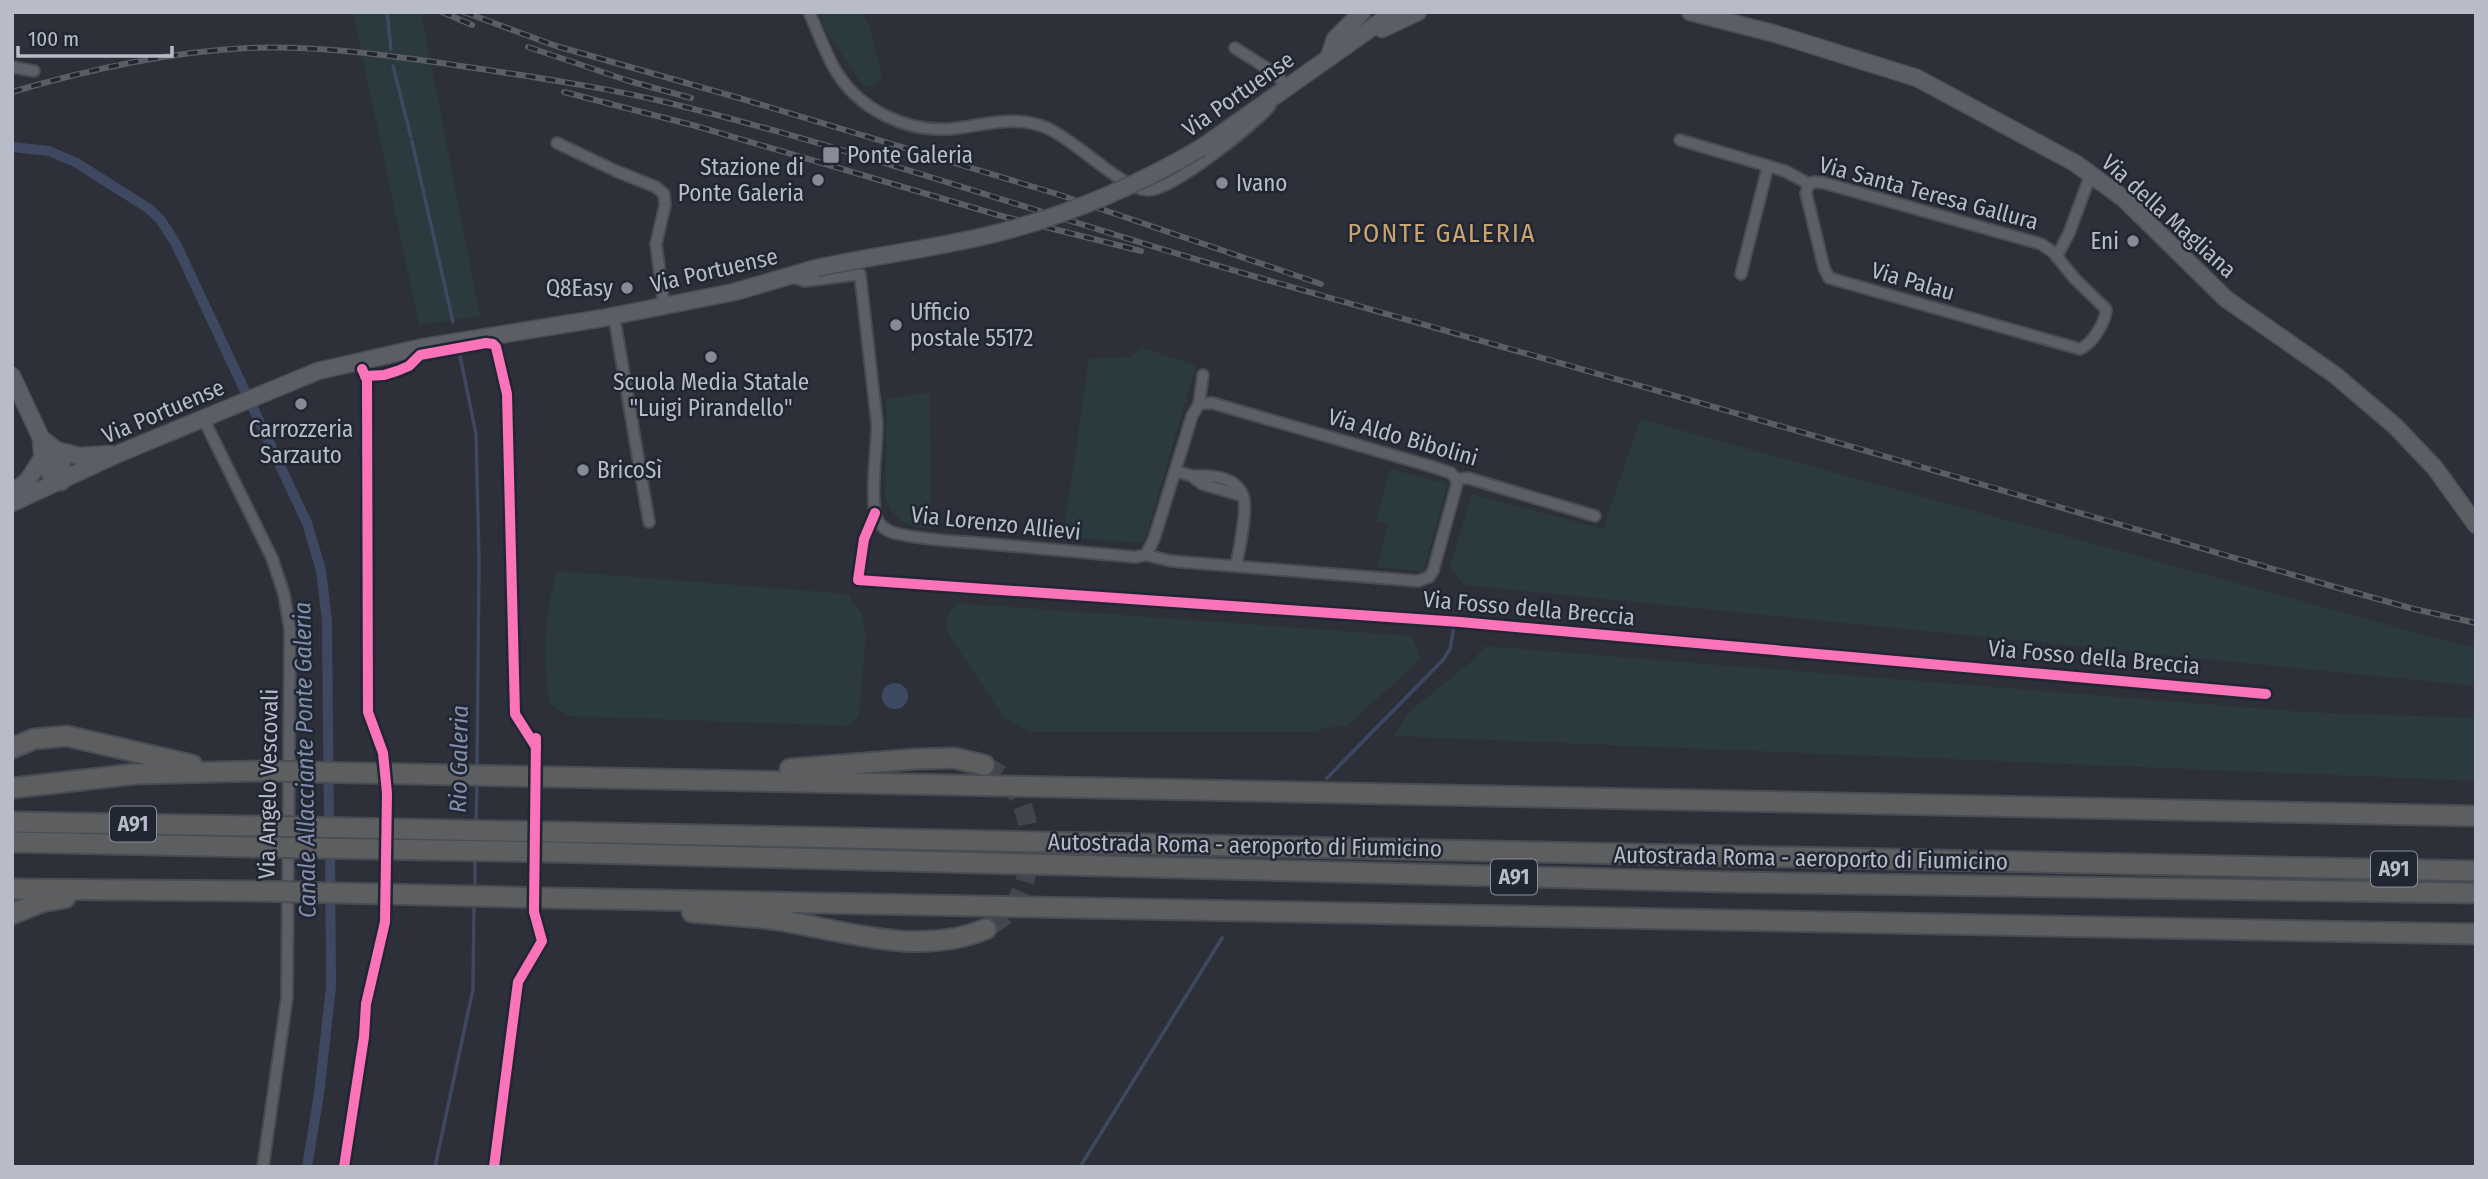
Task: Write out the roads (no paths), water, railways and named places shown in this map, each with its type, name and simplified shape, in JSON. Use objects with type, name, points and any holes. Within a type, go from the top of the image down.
[{"type":"highway","points":[[12,748],[43,737],[72,736],[220,772]]},
{"type":"highway","points":[[685,779],[704,772],[842,766],[915,759],[954,758],[984,765]]},
{"type":"highway","points":[[12,788],[135,774],[260,771],[2476,816]]},
{"type":"highway","name":"Autostrada Roma - aeroporto di Fiumicino","points":[[12,822],[2476,871]]},
{"type":"highway","name":"Autostrada Roma - aeroporto di Fiumicino","points":[[12,842],[553,852],[1728,882],[2476,893]]},
{"type":"highway","points":[[12,889],[252,891],[2476,934]]},
{"type":"highway","points":[[12,914],[50,901],[120,891]]},
{"type":"highway","points":[[552,898],[778,920],[898,941],[947,940],[970,936],[986,929]]},
{"type":"main road","points":[[1329,57],[1335,39],[1362,12]]},
{"type":"main road","name":"Via Portuense","points":[[12,503],[120,453],[318,371],[419,348],[614,316],[749,288],[817,268],[940,246],[1027,225],[1119,191],[1201,148],[1394,12]]},
{"type":"main road","points":[[1366,32],[1387,28],[1418,12]]},
{"type":"main road","name":"Via della Magliana","points":[[1690,12],[1776,34],[1917,78],[2041,143],[2091,174],[2123,198],[2227,299],[2327,368],[2395,426],[2435,468],[2476,525]]},
{"type":"main road","points":[[12,376],[49,454],[62,463],[61,482]]},
{"type":"main road","points":[[49,454],[79,456],[120,453]]},
{"type":"main road","points":[[12,494],[28,480],[49,454]]},
{"type":"street","points":[[809,12],[839,76],[857,96],[886,116],[904,124],[935,129],[1006,120],[1036,124],[1061,135],[1125,182],[1141,190],[1152,190],[1169,184],[1244,131],[1287,88],[1276,74],[1235,48]]},
{"type":"street","points":[[12,67],[34,71]]},
{"type":"street","name":"Via Santa Teresa Gallura","points":[[1681,140],[1792,174],[1809,184],[1824,183],[2035,242],[2047,247],[2057,256],[2075,279],[2106,309]]},
{"type":"street","points":[[557,143],[616,172],[658,188],[664,194],[665,205],[656,244],[664,305]]},
{"type":"street","points":[[1741,274],[1768,166]]},
{"type":"street","points":[[2057,256],[2069,233],[2091,174]]},
{"type":"street","name":"Via Palau","points":[[1809,184],[1806,193],[1824,268],[1829,278],[2080,349],[2091,341],[2104,319],[2106,309]]},
{"type":"street","points":[[795,275],[805,281],[860,274],[877,423],[878,447],[873,489],[875,513]]},
{"type":"street","points":[[614,316],[649,522]]},
{"type":"street","points":[[1146,555],[1154,539],[1192,416],[1199,404],[1203,375]]},
{"type":"street","name":"Via Aldo Bibolini","points":[[1199,404],[1212,403],[1430,466],[1451,473],[1455,479],[1468,478],[1595,516]]},
{"type":"street","name":"Via Angelo Vescovali","points":[[203,418],[272,558],[284,594],[290,630],[287,997],[263,1167]]},
{"type":"street","points":[[1175,471],[1192,476],[1202,484],[1243,496],[1247,504],[1236,566]]},
{"type":"street","name":"Via Lorenzo Allievi","points":[[875,513],[878,522],[886,530],[914,537],[1135,557],[1146,555],[1160,560],[1418,581],[1429,577],[1433,571],[1457,484],[1455,479]]},
{"type":"street","name":"Via Fosso della Breccia","points":[[875,513],[864,539],[858,580],[1462,622],[2266,694]]},
{"type":"water","points":[[895,683],[904,687],[908,696],[904,705],[895,709],[886,705],[882,696],[886,687]]},
{"type":"waterway","name":"Rio Galeria","points":[[387,12],[391,49]]},
{"type":"waterway","name":"Rio Galeria","points":[[393,66],[411,137]]},
{"type":"waterway","name":"Rio Galeria","points":[[412,141],[453,322]]},
{"type":"waterway","name":"Canale Allacciante Ponte Galeria","points":[[12,147],[49,151],[75,162],[148,208],[160,219],[176,244],[307,523],[321,570],[327,621],[329,830]]},
{"type":"waterway","name":"Rio Galeria","points":[[459,351],[476,434],[479,561],[477,770]]},
{"type":"waterway","points":[[1327,778],[1443,660],[1450,649],[1456,616]]},
{"type":"waterway","name":"Rio Galeria","points":[[476,823],[477,781]]},
{"type":"waterway","name":"Canale Allacciante Ponte Galeria","points":[[307,1167],[319,1094],[331,987],[330,847]]},
{"type":"waterway","name":"Rio Galeria","points":[[475,858],[475,889]]},
{"type":"waterway","name":"Rio Galeria","points":[[435,1167],[473,989],[474,904]]},
{"type":"waterway","points":[[1080,1167],[1222,938]]},
{"type":"tunnel","points":[[984,765],[1005,778],[1017,794],[1024,810],[1030,846],[1024,883],[1018,899],[1008,913],[986,929]]},
{"type":"railway","points":[[442,12],[472,25]]},
{"type":"railway","points":[[464,12],[556,46],[1057,194],[1321,284]]},
{"type":"railway","points":[[528,47],[629,81],[691,98]]},
{"type":"railway","points":[[12,92],[100,69],[188,53],[277,48],[334,50],[419,60],[547,79],[641,97],[739,121],[886,163],[1253,276],[2328,585],[2476,623]]},
{"type":"railway","points":[[564,92],[696,126],[998,215],[1141,251]]},
{"type":"place","name":"Ponte Galeria","points":[[831,155]]},
{"type":"place","name":"Stazione di Ponte Galeria","points":[[818,180]]},
{"type":"place","name":"Ivano","points":[[1222,183]]},
{"type":"place","name":"Eni","points":[[2133,241]]},
{"type":"place","name":"Q8Easy","points":[[627,288]]},
{"type":"place","name":"Ufficio postale 55172","points":[[896,325]]},
{"type":"place","name":"Scuola Media Statale \"Luigi Pirandello\"","points":[[711,357]]},
{"type":"place","name":"Carrozzeria Sarzauto","points":[[301,404]]},
{"type":"place","name":"BricoSì","points":[[583,470]]},
{"type":"district","name":"PONTE GALERIA","points":[[1442,233]]}]
